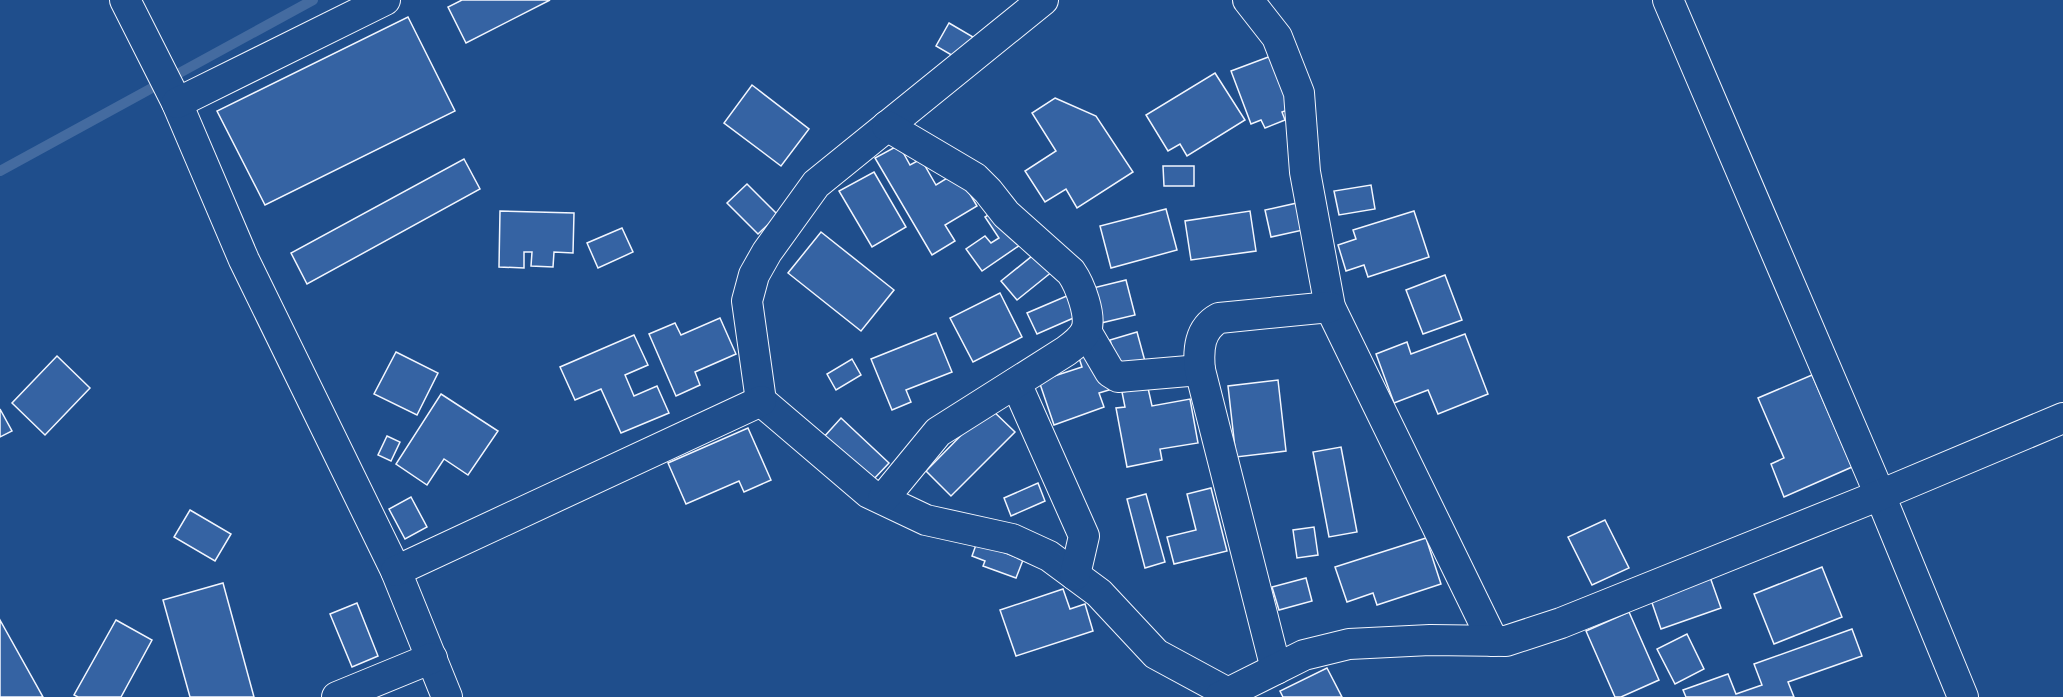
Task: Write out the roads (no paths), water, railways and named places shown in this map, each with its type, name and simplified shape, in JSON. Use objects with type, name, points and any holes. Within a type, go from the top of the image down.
[{"type":"street","points":[[125,0],[177,104],[244,260],[396,572],[447,697]]},
{"type":"street","points":[[177,104],[385,0]]},
{"type":"street","points":[[1043,0],[816,184],[767,252],[754,275],[747,301],[761,401],[869,493],[926,520],[1012,539],[1049,556],[1099,593],[1156,654],[1224,695],[1304,655],[1348,644],[1430,640],[1506,641],[1562,623],[1880,495],[2063,418]]},
{"type":"street","points":[[1248,0],[1277,37],[1299,93],[1305,172],[1330,307],[1493,641]]},
{"type":"street","points":[[1668,0],[1880,495],[1963,697]]},
{"type":"street","points":[[883,499],[938,432],[1066,351],[1086,331],[1088,318],[1078,282],[1071,272],[1006,214],[975,178],[887,126]]},
{"type":"street","points":[[1275,669],[1200,370],[1201,338],[1209,324],[1219,318],[1330,307]]},
{"type":"street","points":[[1086,331],[1110,372],[1118,377],[1200,370]]},
{"type":"street","points":[[1016,383],[1084,536],[1075,575]]},
{"type":"street","points":[[396,572],[761,401]]},
{"type":"street","points":[[337,697],[432,658]]},
{"type":"waterway","points":[[0,171],[313,0]]}]
